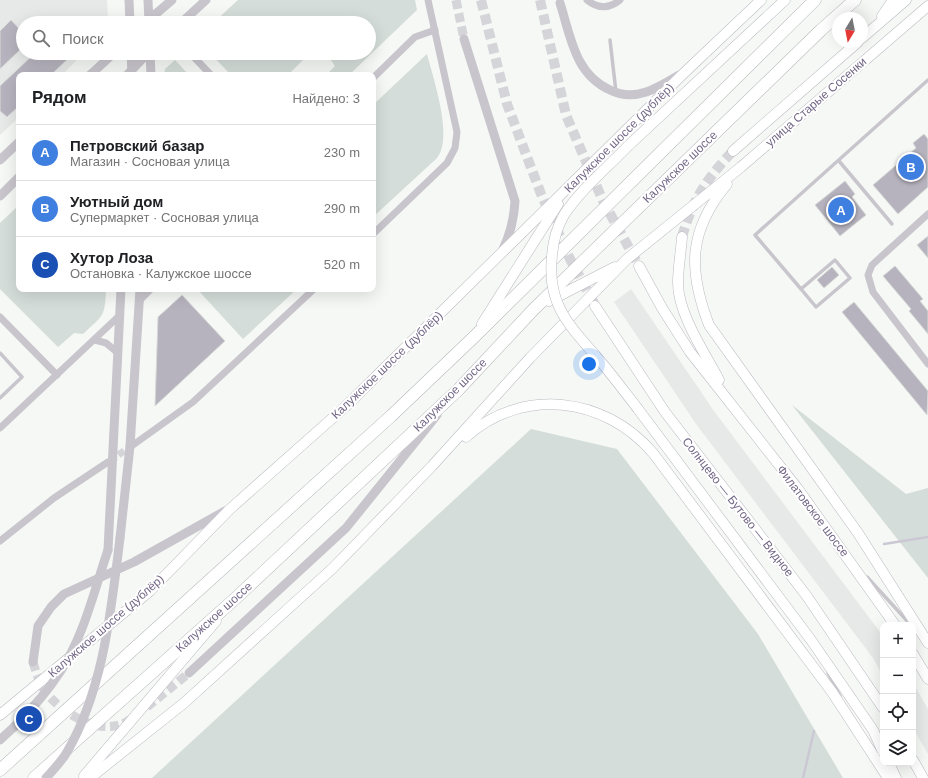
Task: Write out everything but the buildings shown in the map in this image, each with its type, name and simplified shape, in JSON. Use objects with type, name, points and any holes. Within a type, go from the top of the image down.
[{"type":"highway","name":"Калужское шоссе","points":[[0,770],[391,416],[474,337],[814,0]]},
{"type":"highway","name":"Калужское шоссе","points":[[34,778],[237,597],[459,389],[533,310],[821,30],[855,0]]},
{"type":"main road","name":"Калужское шоссе (дублёр)","points":[[0,715],[150,591],[230,509],[345,407],[684,73],[761,0]]},
{"type":"main road","points":[[785,0],[628,146],[584,191],[564,216],[553,242],[551,269],[552,286],[564,316],[574,332],[595,355],[638,409],[811,640],[873,730],[880,745]]},
{"type":"main road","points":[[871,30],[893,0]]},
{"type":"main road","points":[[868,33],[906,0]]},
{"type":"main road","name":"улица Старые Сосенки","points":[[741,167],[928,6]]},
{"type":"main road","points":[[733,151],[851,48]]},
{"type":"main road","points":[[90,778],[184,703],[327,574],[432,466],[530,358],[627,260],[741,167]]},
{"type":"main road","points":[[741,167],[707,210],[696,243],[694,264],[696,288],[709,325],[858,533],[928,644]]},
{"type":"main road","points":[[474,337],[570,186]]},
{"type":"main road","points":[[682,237],[678,284],[686,315],[692,331],[729,399]]},
{"type":"main road","points":[[533,310],[627,260]]},
{"type":"main road","points":[[639,266],[662,308],[690,352],[729,399]]},
{"type":"main road","name":"Солнцево — Бутово — Видное","points":[[595,306],[665,412],[806,595],[880,704]]},
{"type":"main road","name":"Филатовское шоссе","points":[[729,399],[798,489],[893,622]]},
{"type":"main road","points":[[432,466],[481,424],[495,416],[515,409],[545,404],[566,405],[596,413],[621,425],[644,442],[660,462],[827,685],[888,778]]},
{"type":"main road","points":[[83,778],[237,597]]},
{"type":"main road","points":[[915,658],[928,679]]},
{"type":"main road","points":[[916,765],[923,778]]},
{"type":"main road","points":[[890,766],[896,778]]},
{"type":"street","points":[[129,0],[130,16]]},
{"type":"street","points":[[147,16],[148,0]]},
{"type":"street","points":[[154,16],[172,0]]},
{"type":"street","points":[[189,16],[206,0]]},
{"type":"street","points":[[376,231],[443,167],[451,158],[455,148],[457,138],[456,125],[428,0]]},
{"type":"street","points":[[587,0],[592,4],[605,7],[620,0]]},
{"type":"street","points":[[560,4],[581,65],[590,78],[601,86],[616,93],[630,95],[647,92],[684,73]]},
{"type":"street","points":[[376,75],[415,37],[435,30]]},
{"type":"street","points":[[464,39],[515,201],[514,217],[509,238],[500,255]]},
{"type":"street","points":[[93,72],[106,60]]},
{"type":"street","points":[[130,72],[131,60]]},
{"type":"street","points":[[131,72],[142,60]]},
{"type":"street","points":[[150,60],[151,72]]},
{"type":"street","points":[[197,60],[208,72]]},
{"type":"street","points":[[0,160],[16,145]]},
{"type":"street","points":[[0,196],[16,181]]},
{"type":"street","points":[[928,214],[872,265],[868,275],[873,292],[928,364]]},
{"type":"street","points":[[0,740],[41,699],[61,671],[82,629],[108,550],[111,527],[119,316],[122,292]]},
{"type":"street","points":[[46,778],[67,753],[89,706],[103,650],[120,538],[130,446],[140,292]]},
{"type":"street","points":[[139,301],[148,292]]},
{"type":"street","points":[[133,445],[193,402],[311,292]]},
{"type":"street","points":[[0,428],[119,316]]},
{"type":"street","points":[[0,317],[57,375]]},
{"type":"street","points":[[95,340],[106,342],[118,353]]},
{"type":"street","points":[[189,673],[346,528],[459,389]]},
{"type":"street","points":[[0,541],[54,498],[108,462]]},
{"type":"street","points":[[33,662],[38,626],[51,607],[64,594],[134,562],[230,509]]},
{"type":"lane","points":[[610,40],[616,93]]},
{"type":"lane","points":[[801,289],[835,260],[850,278],[816,307],[755,235],[928,80]]},
{"type":"lane","points":[[839,161],[892,224]]},
{"type":"lane","points":[[0,353],[22,377],[0,398]]},
{"type":"lane","points":[[847,556],[907,622]]},
{"type":"lane","points":[[916,631],[928,644]]},
{"type":"lane","points":[[811,640],[860,735]]},
{"type":"shaded area","points":[[0,0],[107,0],[108,16],[16,16],[16,60],[77,60],[65,72],[16,72],[16,120],[0,135]]},
{"type":"shaded area","points":[[238,0],[415,0],[417,10],[376,49],[376,16],[221,16]]},
{"type":"shaded area","points":[[427,54],[441,108],[443,123],[442,149],[437,158],[376,214],[376,102]]},
{"type":"shaded area","points":[[175,60],[186,72],[164,72],[165,69]]},
{"type":"shaded area","points":[[217,60],[303,60],[291,72],[228,72]]},
{"type":"shaded area","points":[[331,60],[365,60],[352,72],[329,72],[335,66]]},
{"type":"shaded area","points":[[16,208],[16,292],[106,292],[105,306],[102,315],[83,334],[74,333],[58,347],[0,289],[0,223]]},
{"type":"shaded area","points":[[631,289],[714,411],[880,632],[880,671],[873,658],[696,424],[614,302]]},
{"type":"shaded area","points":[[200,292],[294,292],[243,339]]},
{"type":"shaded area","points":[[792,405],[906,494],[928,488],[928,578]]},
{"type":"shaded area","points":[[531,429],[617,449],[758,634],[843,778],[152,778]]},
{"type":"shaded area","points":[[916,688],[928,709],[928,754],[916,733]]},
{"type":"waterway","points":[[884,544],[928,537]]},
{"type":"waterway","points":[[803,778],[814,731]]},
{"type":"tunnel","points":[[456,0],[464,39]]},
{"type":"tunnel","points":[[481,0],[507,104],[541,194],[570,259],[594,303]]},
{"type":"tunnel","points":[[540,0],[566,115],[603,201],[639,266]]},
{"type":"tunnel","points":[[682,237],[696,201],[715,171],[733,151]]},
{"type":"tunnel","points":[[110,461],[132,445]]},
{"type":"tunnel","points":[[33,662],[39,681],[45,691],[61,708],[72,715],[84,721],[108,727],[120,725],[131,719]]},
{"type":"tunnel","points":[[147,707],[189,673]]},
{"type":"place","name":"Уютный дом","points":[[911,167]]},
{"type":"place","name":"Петровский базар","points":[[841,210]]},
{"type":"place","name":"Хутор Лоза","points":[[29,719]]}]
